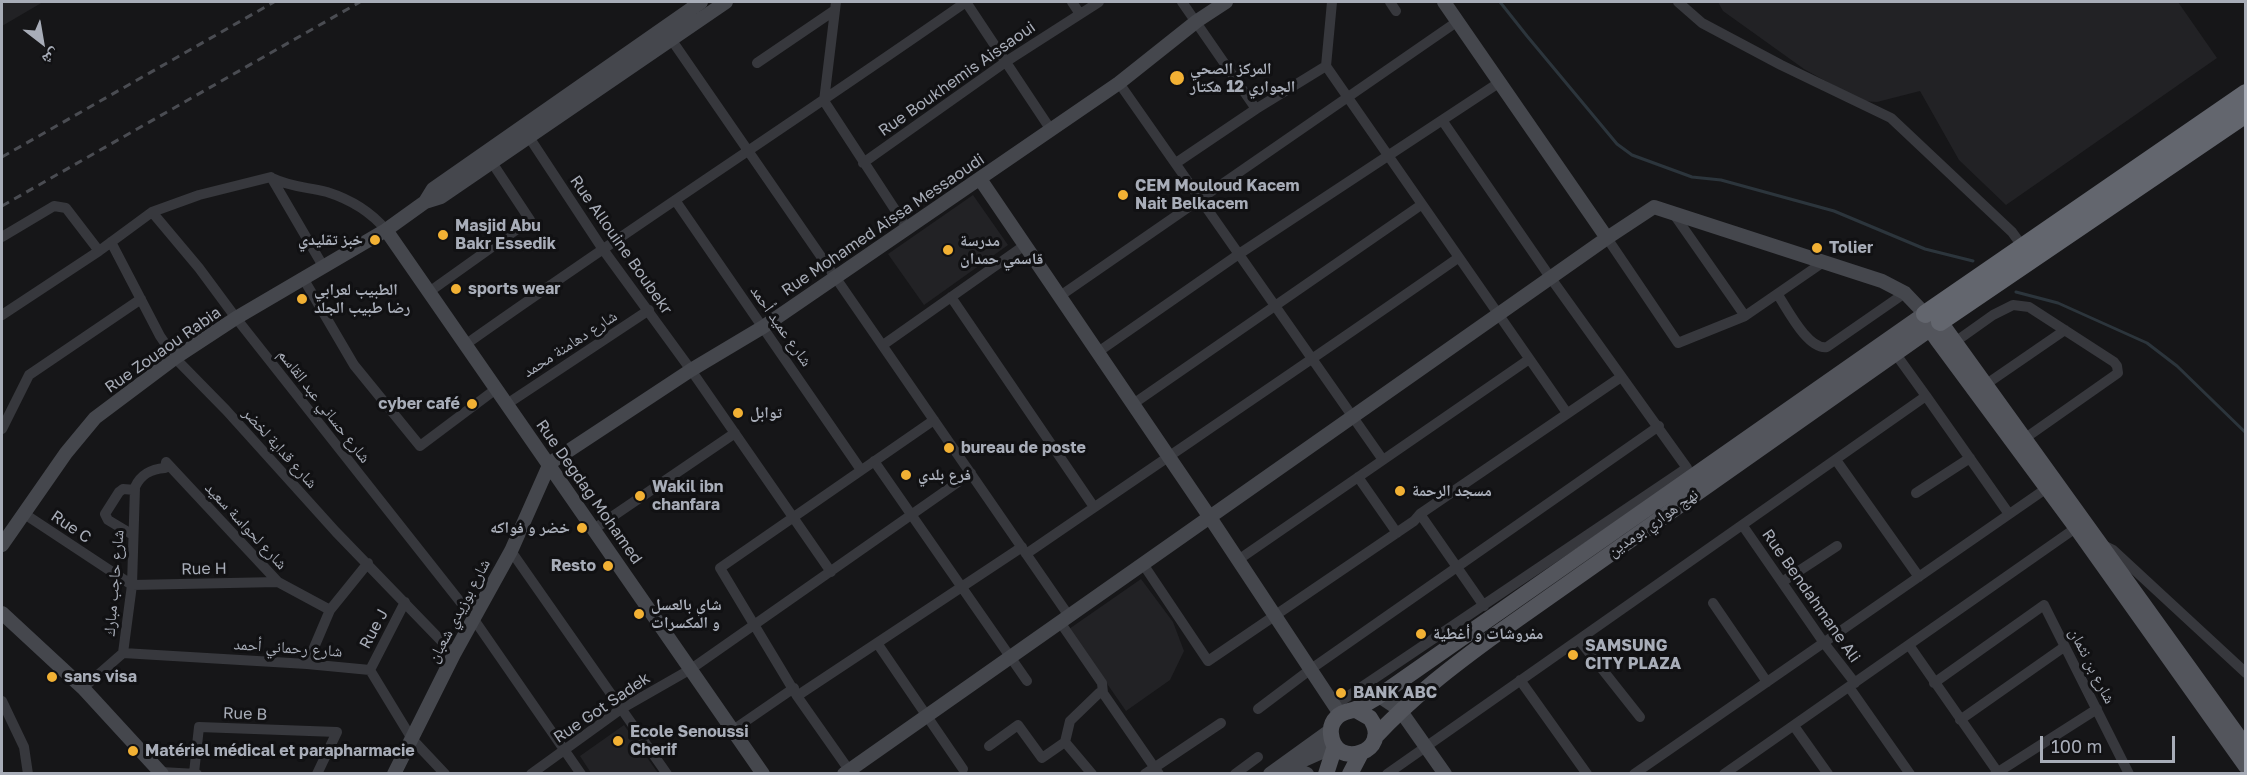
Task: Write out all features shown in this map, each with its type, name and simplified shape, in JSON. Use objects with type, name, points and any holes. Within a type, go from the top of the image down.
[{"type":"highway","points":[[2075,221],[2246,93]]},
{"type":"highway","points":[[1932,322],[2075,221],[2246,114]]},
{"type":"main road","points":[[1932,322],[1955,342],[2024,439],[2080,525],[2246,766]]},
{"type":"main road","points":[[1932,322],[2047,488],[2098,543],[2246,747]]},
{"type":"main road","name":"نهج هواري بومدين","points":[[1375,736],[1400,710],[1443,674],[1716,468],[1895,353],[1932,322]]},
{"type":"main road","name":"نهج هواري بومدين","points":[[1344,710],[1379,696],[1932,322]]},
{"type":"main road","points":[[1326,774],[1334,721],[1344,710],[1364,712],[1375,726],[1375,736],[1370,747],[1361,753],[1350,774]]},
{"type":"main road","points":[[1333,738],[1348,754],[1361,753]]},
{"type":"street","points":[[425,202],[441,197],[491,161],[525,131],[701,2]]},
{"type":"street","points":[[425,202],[433,189],[726,2]]},
{"type":"street","points":[[465,345],[602,248],[749,152],[966,2],[1051,130]]},
{"type":"street","points":[[1072,2],[1080,14]]},
{"type":"street","name":"Rue Boukhemis Aissaoui","points":[[863,163],[1007,61],[1099,2]]},
{"type":"street","points":[[1182,2],[1256,109]]},
{"type":"street","name":"Rue Mohamed Aissa Messaoudi","points":[[550,463],[692,369],[763,327],[1119,83],[1197,21],[1226,2]]},
{"type":"street","points":[[1332,2],[1326,66],[1567,413]]},
{"type":"street","points":[[1444,2],[1678,343],[1745,316],[1822,263]]},
{"type":"street","points":[[1678,2],[1702,23],[1781,65],[1892,118],[2004,224],[2026,254]]},
{"type":"street","points":[[836,6],[824,101],[907,228]]},
{"type":"street","points":[[757,63],[836,6]]},
{"type":"street","points":[[1060,296],[1458,21]]},
{"type":"street","points":[[671,39],[1024,550],[1102,684],[1103,693],[1157,770]]},
{"type":"street","points":[[1176,163],[1256,109],[1326,66]]},
{"type":"street","points":[[1098,352],[1239,254],[1500,82]]},
{"type":"street","points":[[1119,83],[1383,460]]},
{"type":"street","points":[[1442,120],[1550,277],[1687,468]]},
{"type":"street","name":"Rue Allouine Boubekr","points":[[525,131],[602,248],[692,369],[831,572]]},
{"type":"street","points":[[429,292],[530,220],[491,161]]},
{"type":"street","points":[[271,177],[323,267]]},
{"type":"street","points":[[2,315],[99,251],[152,212],[199,195],[271,177],[286,185],[327,192],[358,206],[374,216],[386,230]]},
{"type":"street","points":[[980,179],[1311,669],[1344,710],[1484,606],[1687,468],[1716,468]]},
{"type":"street","name":"شارع عميد أحمد","points":[[675,200],[861,470]]},
{"type":"street","name":"Rue Zouaou Rabia","points":[[2,545],[66,453],[95,418],[175,358],[236,318],[386,230],[425,202]]},
{"type":"street","points":[[1133,404],[1421,205]]},
{"type":"street","points":[[2,237],[54,206],[66,208],[99,251]]},
{"type":"street","points":[[934,420],[720,568],[847,772],[1550,277],[1654,207],[1882,281],[1905,293],[1932,322]]},
{"type":"street","name":"شارع حساني عبد القاسم","points":[[152,212],[199,268],[473,618],[581,774]]},
{"type":"street","points":[[1673,213],[1745,316]]},
{"type":"street","name":"Rue Degdag Mohamed","points":[[386,230],[550,463],[763,774]]},
{"type":"street","name":"شارع قداية لخضر","points":[[111,242],[160,336],[175,358],[226,410],[336,532],[454,654]]},
{"type":"street","points":[[883,345],[1025,245]]},
{"type":"street","points":[[733,730],[877,643],[961,587],[1094,507],[1313,360],[1458,258]]},
{"type":"street","points":[[303,278],[354,365],[420,446],[496,389]]},
{"type":"street","points":[[1778,295],[1809,340],[1818,347],[1824,347],[1905,293]]},
{"type":"street","points":[[951,297],[1094,507]]},
{"type":"street","points":[[2,429],[29,375],[141,299]]},
{"type":"street","points":[[1955,342],[1993,315],[2013,305],[2029,307],[2117,366],[2118,373],[2024,439]]},
{"type":"street","name":"شارع دهامنة محمد","points":[[507,404],[649,310]]},
{"type":"street","points":[[1985,385],[2065,330]]},
{"type":"street","points":[[1895,353],[2009,514]]},
{"type":"street","points":[[1238,560],[1528,360]]},
{"type":"street","points":[[1143,564],[1208,661],[1397,533],[1414,521],[1420,513],[1621,376]]},
{"type":"street","points":[[1387,774],[1926,396]]},
{"type":"street","points":[[1258,709],[1311,669],[1659,426]]},
{"type":"street","points":[[594,529],[735,433]]},
{"type":"street","points":[[1916,492],[1970,458]]},
{"type":"street","points":[[1836,460],[1919,577]]},
{"type":"street","points":[[874,461],[1027,681]]},
{"type":"street","name":"شارع لحواسة سعيد","points":[[135,490],[141,477],[151,471],[165,468],[166,462],[278,582],[330,610]]},
{"type":"street","name":"شارع بوزيدي شعبان","points":[[394,774],[454,654],[511,551],[550,463]]},
{"type":"street","name":"Rue Got Sadek","points":[[531,774],[566,751],[621,709],[691,669],[971,473]]},
{"type":"street","points":[[1358,477],[1397,533]]},
{"type":"street","points":[[1634,774],[2047,488]]},
{"type":"street","points":[[133,535],[108,520],[105,513],[119,492],[123,489],[135,490]]},
{"type":"street","name":"شارع حاجب مبارك","points":[[83,688],[123,653],[132,585],[135,490]]},
{"type":"street","name":"Rue C","points":[[23,513],[132,585]]},
{"type":"street","points":[[1420,513],[1484,606]]},
{"type":"street","points":[[1724,774],[2080,525]]},
{"type":"street","name":"Rue Bendahmane Ali","points":[[1743,526],[1824,643],[1910,774]]},
{"type":"street","points":[[2098,543],[2113,550],[2246,673]]},
{"type":"street","points":[[1782,582],[1837,546]]},
{"type":"street","points":[[511,551],[667,774]]},
{"type":"street","points":[[307,664],[330,610],[368,563]]},
{"type":"street","name":"Rue H","points":[[132,585],[278,582]]},
{"type":"street","name":"Rue J","points":[[370,670],[405,602]]},
{"type":"street","points":[[1713,603],[1767,682]]},
{"type":"street","name":"شارع بن نثمان","points":[[1935,683],[2044,605],[2097,709],[2124,771]]},
{"type":"street","points":[[2,613],[83,688],[162,773],[195,773]]},
{"type":"street","points":[[1579,640],[1640,717]]},
{"type":"street","points":[[877,643],[963,769]]},
{"type":"street","points":[[1909,645],[1997,773],[2097,709]]},
{"type":"street","points":[[1960,720],[2064,647]]},
{"type":"street","name":"شارع رحماني أحمد","points":[[123,653],[370,670]]},
{"type":"street","points":[[370,670],[412,739],[445,774]]},
{"type":"street","points":[[1520,680],[1587,774]]},
{"type":"street","points":[[989,746],[1018,725],[1042,758],[1065,742],[1070,721],[1099,693],[1103,693]]},
{"type":"street","points":[[1379,696],[1400,710],[1445,774]]},
{"type":"street","points":[[2,701],[24,747],[28,774]]},
{"type":"street","points":[[1144,774],[1157,770],[1221,723]]},
{"type":"street","points":[[1794,726],[1828,774]]},
{"type":"street","name":"Rue B","points":[[195,773],[199,727],[337,732],[317,774]]},
{"type":"street","points":[[1275,772],[1333,738]]},
{"type":"street","points":[[1065,742],[1092,774]]},
{"type":"street","points":[[1235,774],[1258,758]]},
{"type":"street","points":[[1738,764],[1744,774]]},
{"type":"street","points":[[1275,772],[1294,770],[1306,774]]},
{"type":"shaded area","points":[[2,2],[43,2],[2,26]]},
{"type":"shaded area","points":[[1718,2],[2178,2],[2217,58],[2006,205],[1959,160],[1920,91],[1877,102],[1861,101],[1804,69],[1723,11]]},
{"type":"shaded area","name":"مدرسة قاسمي حمدان","points":[[973,195],[1008,245],[924,305],[888,254]]},
{"type":"shaded area","points":[[1141,579],[1173,622],[1184,651],[1170,680],[1126,711],[1069,629]]},
{"type":"shaded area","name":"Ecole Senoussi Cherif","points":[[624,725],[658,773],[591,773],[580,756]]},
{"type":"waterway","points":[[1500,2],[1617,144],[1632,155],[1692,177],[1721,180],[1834,211],[1925,249],[1973,261]]},
{"type":"waterway","points":[[2016,292],[2058,303],[2147,343],[2177,366],[2246,433]]},
{"type":"railway","points":[[2,157],[274,2]]},
{"type":"railway","points":[[2,206],[360,2]]},
{"type":"place","name":"المركز الصحي الجواري 12 هكتار","points":[[1177,78]]},
{"type":"place","name":"CEM Mouloud Kacem Nait Belkacem","points":[[1123,195]]},
{"type":"place","name":"Masjid Abu Bakr Essedik","points":[[443,235]]},
{"type":"place","name":"خبز تقليدي","points":[[375,240]]},
{"type":"place","name":"Tolier","points":[[1817,248]]},
{"type":"place","name":"مدرسة قاسمي حمدان","points":[[948,250]]},
{"type":"place","name":"sports wear","points":[[456,289]]},
{"type":"place","name":"الطبيب لعرابي رضا طبيب الجلد","points":[[302,299]]},
{"type":"place","name":"cyber café","points":[[472,404]]},
{"type":"place","name":"توابل","points":[[738,413]]},
{"type":"place","name":"bureau de poste","points":[[949,448]]},
{"type":"place","name":"فرع بلدي","points":[[906,475]]},
{"type":"place","name":"مسجد الرحمة","points":[[1400,491]]},
{"type":"place","name":"Wakil ibn chanfara","points":[[640,496]]},
{"type":"place","name":"خضر و فواكه","points":[[582,528]]},
{"type":"place","name":"Resto","points":[[608,566]]},
{"type":"place","name":"شاي بالعسل و المكسرات","points":[[639,614]]},
{"type":"place","name":"مفروشات و أغطية","points":[[1421,634]]},
{"type":"place","name":"SAMSUNG CITY PLAZA","points":[[1573,655]]},
{"type":"place","name":"sans visa","points":[[52,677]]},
{"type":"place","name":"BANK ABC","points":[[1341,693]]},
{"type":"place","name":"Ecole Senoussi Cherif","points":[[618,741]]},
{"type":"place","name":"Matériel médical et parapharmacie","points":[[133,751]]}]
